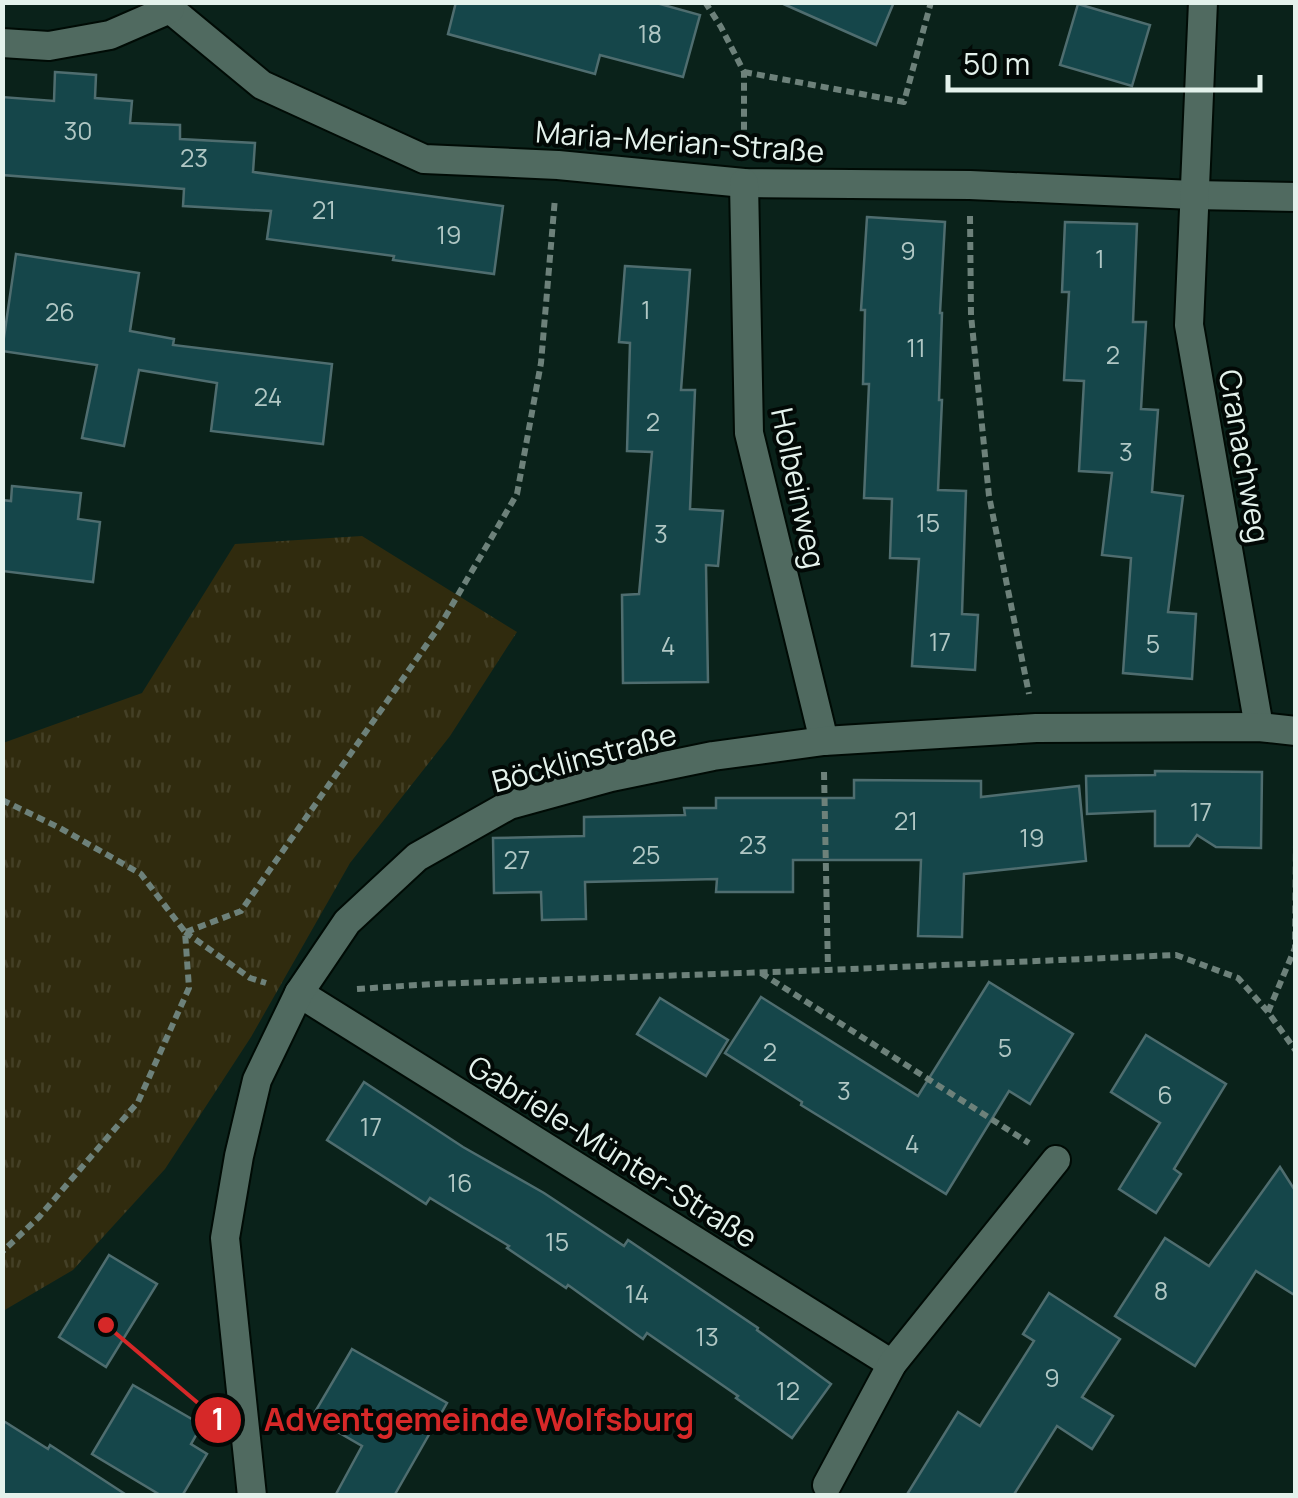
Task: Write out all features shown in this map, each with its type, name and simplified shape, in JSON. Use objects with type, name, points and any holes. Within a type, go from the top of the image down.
[{"type":"street","name":"Cranachweg","points":[[1203,2],[1189,325],[1259,727]]},
{"type":"street","name":"Maria-Merian-Straße","points":[[168,6],[262,85],[424,159],[558,165],[744,184],[970,185],[1296,197]]},
{"type":"street","points":[[2,44],[49,46],[110,35],[168,6]]},
{"type":"street","name":"Holbeinweg","points":[[744,184],[749,434],[824,741]]},
{"type":"street","name":"Böcklinstraße","points":[[252,1496],[225,1238],[239,1156],[258,1080],[299,993],[347,922],[417,856],[509,805],[611,777],[713,756],[824,741],[1036,728],[1259,727],[1296,731]]},
{"type":"street","name":"Gabriele-Münter-Straße","points":[[299,993],[892,1364]]},
{"type":"street","points":[[827,1485],[892,1364],[1056,1160]]},
{"type":"path","points":[[705,2],[744,72],[744,184]]},
{"type":"path","points":[[744,72],[904,102],[931,2]]},
{"type":"path","points":[[185,932],[241,911],[441,624],[517,494],[541,363],[558,165]]},
{"type":"path","points":[[970,185],[971,315],[989,496],[1036,728]]},
{"type":"path","points":[[824,741],[828,970]]},
{"type":"path","points":[[2,800],[140,874],[185,932],[250,978],[299,993]]},
{"type":"path","points":[[1268,1012],[1294,948],[1296,844]]},
{"type":"path","points":[[2,1252],[39,1217],[138,1102],[189,988],[185,932]]},
{"type":"path","points":[[356,989],[1176,955],[1238,978],[1296,1051]]},
{"type":"path","points":[[760,972],[1056,1160]]},
{"type":"green space","points":[[362,536],[517,632],[450,736],[350,863],[251,1037],[165,1169],[73,1270],[3,1311],[3,743],[142,693],[235,544]]},
{"type":"building","points":[[456,2],[653,2],[700,15],[683,77],[600,55],[595,74],[448,34]]},
{"type":"building","points":[[779,2],[894,2],[876,45]]},
{"type":"building","points":[[1078,4],[1150,25],[1132,86],[1060,65]]},
{"type":"building","points":[[55,72],[96,75],[95,98],[132,101],[130,123],[180,125],[180,139],[255,143],[253,172],[503,206],[494,274],[267,239],[271,211],[183,206],[184,189],[2,175],[2,97],[54,101]]},
{"type":"building","points":[[867,217],[945,222],[938,490],[966,491],[962,614],[978,615],[975,670],[912,666],[919,559],[890,558],[892,499],[864,498],[869,384],[863,384],[865,310],[861,310]]},
{"type":"building","points":[[1065,222],[1137,224],[1133,322],[1146,322],[1141,409],[1158,410],[1152,492],[1183,496],[1168,612],[1196,614],[1192,679],[1123,673],[1131,558],[1102,555],[1112,473],[1079,471],[1084,381],[1064,380],[1069,292],[1062,292]]},
{"type":"building","points":[[16,254],[139,273],[130,331],[174,339],[173,345],[332,364],[323,444],[211,431],[217,383],[139,370],[124,446],[82,438],[97,365],[2,351]]},
{"type":"building","points":[[625,266],[690,270],[681,390],[695,390],[690,509],[723,511],[718,566],[706,565],[708,682],[623,683],[622,595],[639,594],[652,452],[627,451],[630,343],[619,342]]},
{"type":"building","points":[[12,486],[81,493],[78,519],[100,522],[93,582],[2,571],[2,500],[11,501]]},
{"type":"building","points":[[1155,771],[1262,772],[1261,848],[1216,847],[1197,835],[1189,846],[1155,846],[1155,811],[1087,814],[1086,776],[1155,775]]},
{"type":"building","points":[[854,780],[981,781],[981,797],[1079,786],[1086,861],[964,874],[962,937],[918,936],[921,860],[793,860],[793,892],[716,892],[717,879],[585,882],[586,919],[542,920],[541,892],[494,893],[493,838],[584,836],[584,817],[685,815],[684,808],[716,808],[716,798],[854,798]]},
{"type":"building","points":[[989,982],[1073,1034],[1030,1104],[1009,1091],[946,1194],[725,1053],[761,997],[918,1096]]},
{"type":"building","points":[[660,998],[728,1040],[706,1076],[637,1034]]},
{"type":"building","points":[[1146,1035],[1226,1084],[1174,1169],[1181,1174],[1156,1213],[1119,1189],[1160,1123],[1111,1092]]},
{"type":"building","points":[[364,1082],[624,1246],[628,1240],[758,1328],[831,1384],[792,1438],[647,1333],[643,1339],[509,1246],[430,1198],[426,1204],[327,1140]]},
{"type":"building","points":[[1280,1167],[1296,1192],[1296,1296],[1256,1271],[1195,1366],[1115,1316],[1165,1238],[1209,1266]]},
{"type":"building","points":[[109,1255],[157,1284],[106,1367],[59,1337]]},
{"type":"building","points":[[1049,1293],[1120,1339],[1082,1397],[1113,1416],[1092,1449],[1057,1426],[1013,1496],[906,1496],[958,1412],[980,1426],[1034,1341],[1023,1334]]},
{"type":"building","points":[[352,1349],[447,1403],[394,1496],[335,1496],[362,1446],[312,1417]]},
{"type":"building","points":[[133,1385],[202,1425],[191,1444],[207,1454],[182,1496],[162,1496],[92,1454]]},
{"type":"building","points":[[2,1420],[48,1449],[50,1445],[128,1496],[2,1496]]},
{"type":"place","name":"Adventgemeinde Wolfsburg","points":[[106,1325]]}]
